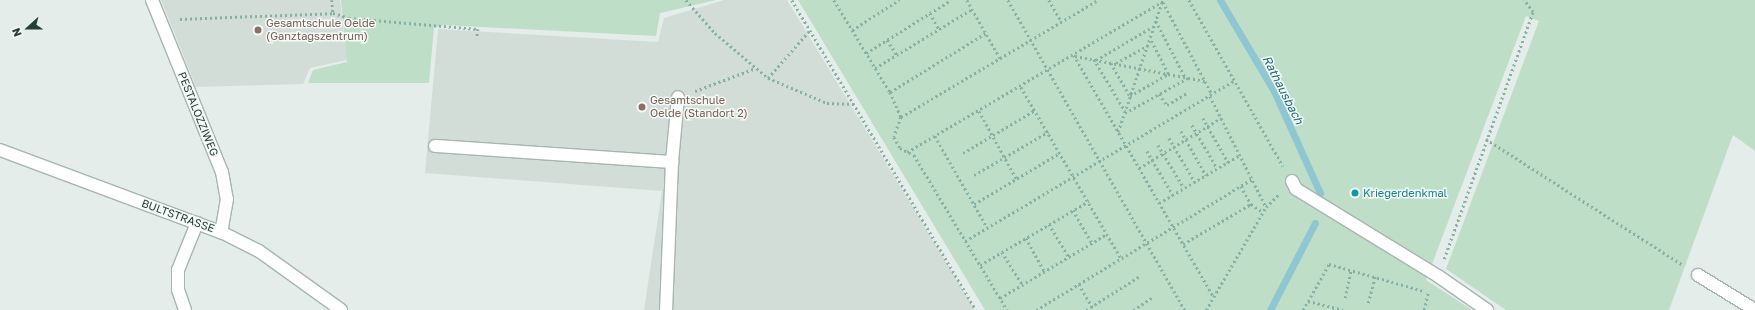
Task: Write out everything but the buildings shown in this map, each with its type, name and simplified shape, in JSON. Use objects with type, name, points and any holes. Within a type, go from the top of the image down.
[{"type":"street","name":"PESTALOZZIWEG","points":[[152,0],[222,172],[227,199],[221,232]]},
{"type":"street","points":[[666,310],[672,162],[678,97]]},
{"type":"street","points":[[435,146],[672,162]]},
{"type":"street","name":"BULTSTRASSE","points":[[0,150],[221,232],[259,251],[341,310]]},
{"type":"street","points":[[1294,185],[1328,209],[1438,276],[1487,310]]},
{"type":"street","points":[[185,310],[178,290],[178,270],[197,223]]},
{"type":"street","points":[[1698,275],[1754,310]]},
{"type":"path","points":[[332,0],[334,13]]},
{"type":"path","points":[[686,0],[715,33],[768,78],[827,103],[854,104]]},
{"type":"path","points":[[792,0],[976,310]]},
{"type":"path","points":[[834,0],[890,92],[901,117]]},
{"type":"path","points":[[852,30],[899,0]]},
{"type":"path","points":[[866,53],[951,0]]},
{"type":"path","points":[[967,0],[1000,58]]},
{"type":"path","points":[[1008,0],[1185,310]]},
{"type":"path","points":[[1049,0],[1061,21]]},
{"type":"path","points":[[1007,310],[914,155],[900,148],[894,137],[901,117],[1098,0]]},
{"type":"path","points":[[1189,0],[1294,185],[1266,207],[1206,310]]},
{"type":"path","points":[[1438,276],[1486,139],[1533,12],[1524,0]]},
{"type":"path","points":[[1118,132],[1164,1]]},
{"type":"path","points":[[907,152],[1021,87],[1164,1]]},
{"type":"path","points":[[1164,1],[1205,81],[1221,118],[1266,207]]},
{"type":"path","points":[[876,68],[972,9]]},
{"type":"path","points":[[162,25],[181,19],[334,13],[349,18],[478,29],[477,38]]},
{"type":"path","points":[[930,13],[939,29]]},
{"type":"path","points":[[1156,21],[1187,78]]},
{"type":"path","points":[[1095,60],[1154,26]]},
{"type":"path","points":[[768,78],[810,30]]},
{"type":"path","points":[[890,92],[986,33]]},
{"type":"path","points":[[1150,38],[1168,74]]},
{"type":"path","points":[[887,40],[897,55]]},
{"type":"path","points":[[1116,64],[1148,45]]},
{"type":"path","points":[[1074,55],[1205,81]]},
{"type":"path","points":[[1074,55],[1213,296]]},
{"type":"path","points":[[1095,60],[1125,113]]},
{"type":"path","points":[[1111,63],[1130,96]]},
{"type":"path","points":[[678,97],[757,68]]},
{"type":"path","points":[[1130,96],[1168,74]]},
{"type":"path","points":[[1125,113],[1187,78]]},
{"type":"path","points":[[965,241],[1234,80]]},
{"type":"path","points":[[1021,87],[1121,258]]},
{"type":"path","points":[[1159,94],[1167,105],[1186,93]]},
{"type":"path","points":[[963,153],[1035,110]]},
{"type":"path","points":[[979,111],[1016,178]]},
{"type":"path","points":[[1203,118],[1228,162]]},
{"type":"path","points":[[1139,168],[1221,118]]},
{"type":"path","points":[[1192,124],[1217,168]]},
{"type":"path","points":[[1181,131],[1206,175]]},
{"type":"path","points":[[974,175],[1048,132]]},
{"type":"path","points":[[935,136],[987,228]]},
{"type":"path","points":[[1169,138],[1195,182]]},
{"type":"path","points":[[1486,139],[1698,275]]},
{"type":"path","points":[[1158,145],[1184,188]]},
{"type":"path","points":[[1147,151],[1173,195]]},
{"type":"path","points":[[974,204],[1060,152]]},
{"type":"path","points":[[1159,203],[1240,155]]},
{"type":"path","points":[[1036,310],[1252,179]]},
{"type":"path","points":[[1241,186],[1251,204],[1263,212]]},
{"type":"path","points":[[980,265],[1089,201]]},
{"type":"path","points":[[1183,244],[1251,204]]},
{"type":"path","points":[[1073,210],[1092,244]]},
{"type":"path","points":[[1049,224],[1069,257]]},
{"type":"path","points":[[1000,298],[1023,286],[1108,234]]},
{"type":"path","points":[[1026,238],[1045,272]]},
{"type":"path","points":[[1002,252],[1023,286]]},
{"type":"path","points":[[1303,310],[1328,264],[1407,285]]},
{"type":"path","points":[[1345,298],[1351,270]]},
{"type":"path","points":[[1086,310],[1140,276]]},
{"type":"path","points":[[1368,303],[1375,276]]},
{"type":"path","points":[[1079,284],[1094,310]]},
{"type":"path","points":[[1424,310],[1428,292]]},
{"type":"path","points":[[1133,310],[1153,297]]},
{"type":"path","points":[[1308,301],[1343,310]]},
{"type":"shaded area","name":"Gesamtschule Oelde (Ganztagszentrum)","points":[[161,0],[340,0],[347,60],[310,68],[303,84],[196,87]]},
{"type":"shaded area","name":"Gesamtschule Oelde (Standort 2)","points":[[724,0],[787,0],[975,310],[644,310],[662,191],[425,173],[438,29],[658,42],[664,18]]},
{"type":"green space","points":[[341,0],[716,0],[660,13],[656,36],[444,25],[434,28],[429,83],[308,83],[313,70],[347,62]]},
{"type":"green space","points":[[798,0],[1755,0],[1755,151],[1733,135],[1669,310],[1506,310],[1446,269],[1539,21],[1526,16],[1426,280],[1472,310],[985,310]]},
{"type":"waterway","name":"Rathausbach","points":[[1220,0],[1274,91],[1320,193]]},
{"type":"waterway","name":"Rathausbach","points":[[1270,310],[1315,223]]},
{"type":"place","name":"Gesamtschule Oelde (Ganztagszentrum)","points":[[258,30]]},
{"type":"place","name":"Gesamtschule Oelde (Standort 2)","points":[[642,107]]},
{"type":"place","name":"Kriegerdenkmal","points":[[1355,193]]}]
